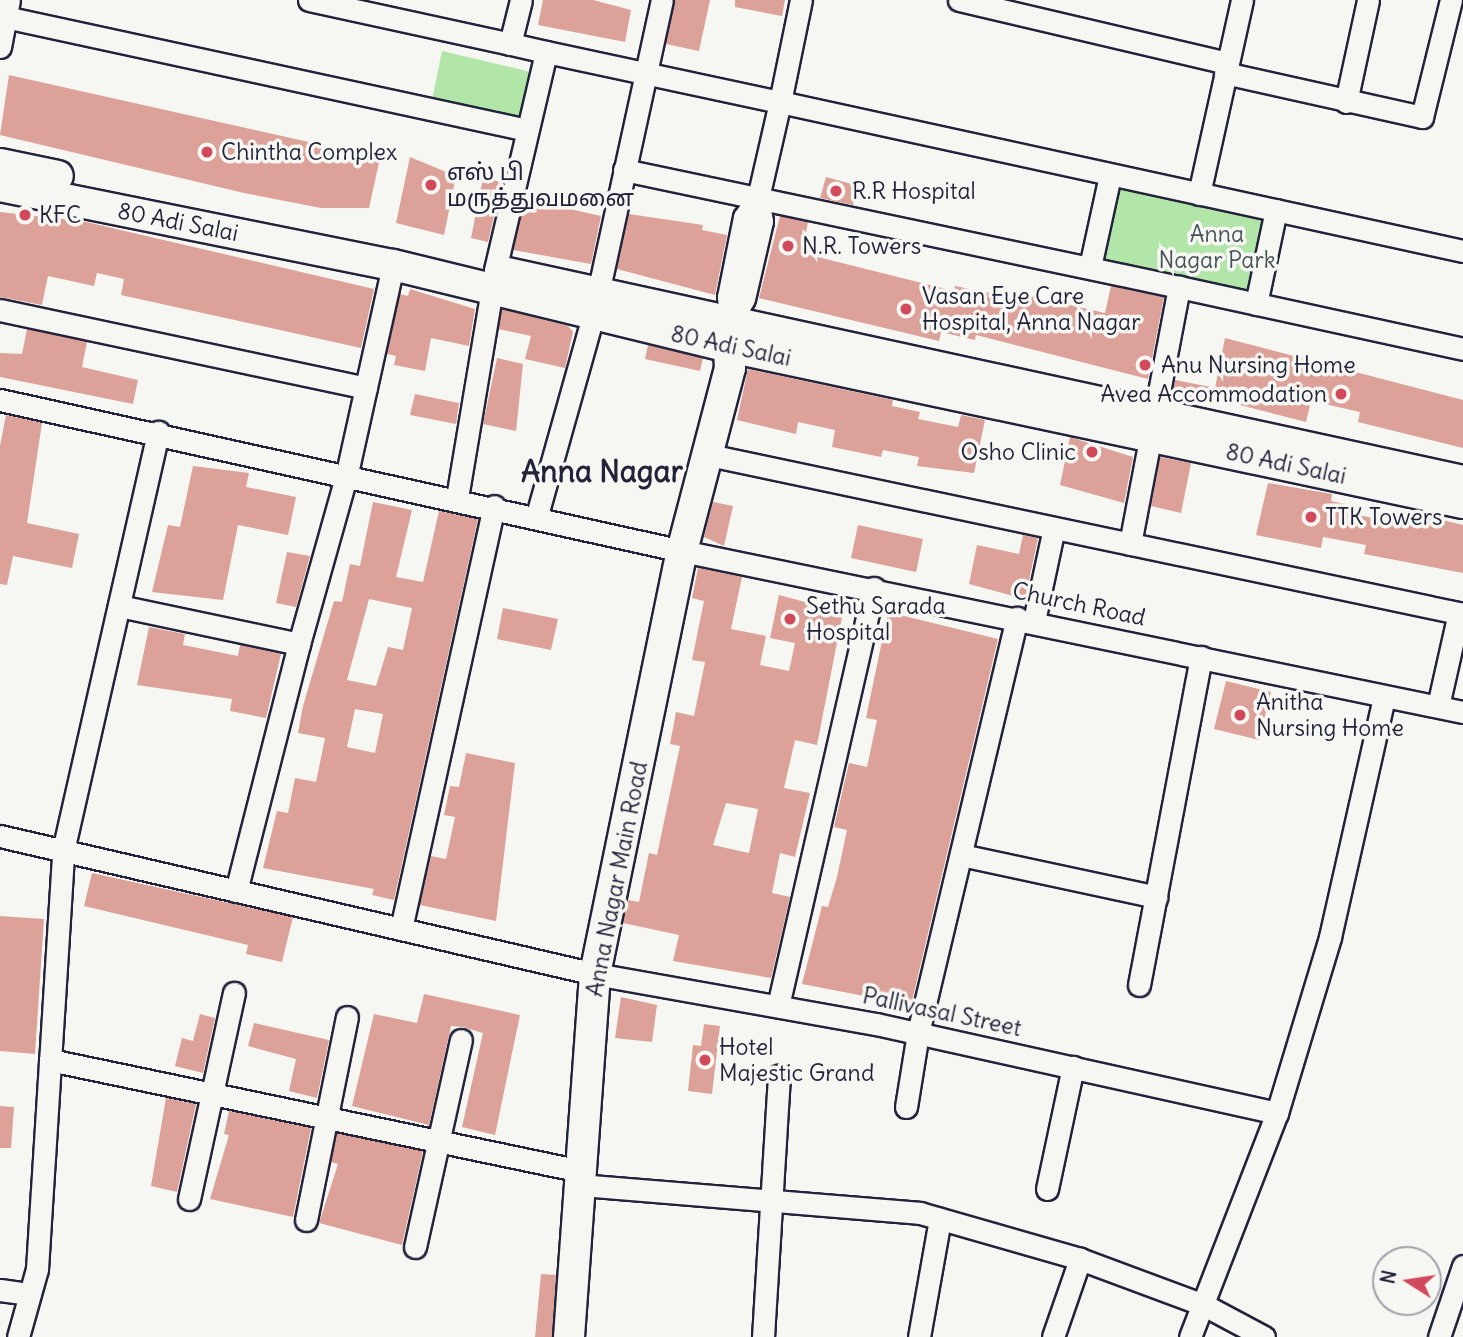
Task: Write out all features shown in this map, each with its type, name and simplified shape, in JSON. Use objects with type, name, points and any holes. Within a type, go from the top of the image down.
[{"type":"main road","name":"80 Adi Salai","points":[[0,164],[596,305],[1156,424],[1463,481]]},
{"type":"main road","name":"80 Adi Salai","points":[[0,186],[393,265],[495,279]]},
{"type":"main road","name":"Anna Nagar Main Road","points":[[569,1337],[595,974],[682,551],[730,368],[730,334]]},
{"type":"main road","name":"Anna Nagar Main Road","points":[[682,551],[680,527],[716,365],[730,334]]},
{"type":"main road","name":"80 Adi Salai","points":[[1156,424],[1463,503]]},
{"type":"street","points":[[309,0],[1463,251]]},
{"type":"street","points":[[510,44],[522,0]]},
{"type":"street","points":[[537,515],[596,305],[662,0]]},
{"type":"street","points":[[730,334],[744,299],[762,221],[758,198],[801,0]]},
{"type":"street","points":[[959,0],[1226,68],[1346,102],[1422,117],[1451,0]]},
{"type":"street","points":[[1199,194],[1242,0]]},
{"type":"street","points":[[1346,102],[1368,0]]},
{"type":"street","points":[[0,47],[7,9],[527,130]]},
{"type":"street","points":[[457,498],[495,279],[546,52]]},
{"type":"street","points":[[624,170],[1090,267],[1463,349]]},
{"type":"street","points":[[1090,267],[1110,175]]},
{"type":"street","points":[[1256,304],[1276,211]]},
{"type":"street","points":[[236,891],[299,644],[347,473],[393,265]]},
{"type":"street","points":[[1130,544],[1156,424],[1179,287]]},
{"type":"street","points":[[0,310],[366,388]]},
{"type":"street","name":"Church Road","points":[[0,400],[537,515],[682,551],[874,588],[1463,712]]},
{"type":"street","points":[[18,1337],[37,1269],[63,851],[158,432]]},
{"type":"street","points":[[709,455],[1461,614],[1438,706]]},
{"type":"street","points":[[401,929],[494,506]]},
{"type":"street","points":[[906,1107],[918,1033],[961,855],[1054,528]]},
{"type":"street","points":[[778,1006],[874,588]]},
{"type":"street","points":[[119,606],[299,644]]},
{"type":"street","points":[[1139,985],[1201,657]]},
{"type":"street","points":[[1191,1337],[1277,1113],[1330,937],[1384,697]]},
{"type":"street","name":"Pallivasal Street","points":[[0,836],[595,974],[918,1033],[1277,1113]]},
{"type":"street","points":[[961,855],[1157,897]]},
{"type":"street","points":[[189,1199],[234,993]]},
{"type":"street","points":[[306,1220],[346,1017]]},
{"type":"street","points":[[415,1247],[461,1040]]},
{"type":"street","points":[[50,1060],[439,1141],[581,1178],[940,1219],[1080,1259],[1203,1305],[1264,1337]]},
{"type":"street","points":[[1047,1189],[1073,1067]]},
{"type":"street","points":[[763,1337],[769,1201],[779,1075]]},
{"type":"street","points":[[919,1337],[940,1219]]},
{"type":"street","points":[[1053,1337],[1080,1259]]},
{"type":"street","points":[[1439,1337],[1463,1266]]},
{"type":"street","points":[[0,1290],[30,1294]]},
{"type":"green space","points":[[442,51],[535,73],[520,135],[429,115]]},
{"type":"green space","name":"Anna Nagar Park","points":[[1114,188],[1266,218],[1248,293],[1102,262]]},
{"type":"building","points":[[543,0],[593,0],[631,10],[625,42],[538,25]]},
{"type":"building","points":[[675,0],[710,0],[699,51],[666,44]]},
{"type":"building","points":[[735,0],[785,0],[782,16],[735,7]]},
{"type":"building","points":[[9,75],[380,158],[369,208],[321,208],[244,193],[0,135]]},
{"type":"building","points":[[410,157],[456,176],[444,235],[396,223]]},
{"type":"building","points":[[826,177],[859,186],[853,205],[820,198]]},
{"type":"building","points":[[483,178],[502,182],[488,242],[471,238]]},
{"type":"building","points":[[525,199],[601,216],[591,264],[513,250]]},
{"type":"building","points":[[0,212],[82,221],[374,289],[361,348],[121,295],[124,279],[97,273],[94,286],[48,276],[42,305],[0,297]]},
{"type":"building","points":[[629,214],[703,225],[702,230],[727,235],[715,295],[617,269]]},
{"type":"building","points":[[780,216],[808,222],[802,253],[954,291],[955,286],[990,293],[991,287],[1105,313],[1111,286],[1164,297],[1148,379],[976,335],[975,340],[941,332],[939,341],[759,298]]},
{"type":"building","points":[[410,289],[475,309],[469,346],[431,338],[425,371],[394,365],[396,356],[387,354],[400,294],[408,296]]},
{"type":"building","points":[[502,309],[568,326],[573,332],[565,368],[525,359],[531,336],[498,329]]},
{"type":"building","points":[[27,329],[87,342],[82,367],[138,380],[133,404],[0,377],[0,353],[22,354]]},
{"type":"building","points":[[1225,338],[1463,400],[1463,448],[1358,422],[1360,412],[1311,401],[1306,422],[1213,398]]},
{"type":"building","points":[[648,345],[703,358],[700,371],[645,359]]},
{"type":"building","points":[[497,358],[523,364],[516,431],[483,424]]},
{"type":"building","points":[[748,369],[893,400],[892,406],[920,412],[918,419],[958,427],[961,415],[985,420],[974,473],[917,466],[919,457],[883,450],[881,457],[832,447],[835,430],[798,422],[796,434],[737,420]]},
{"type":"building","points":[[1175,380],[1211,387],[1208,402],[1172,394]]},
{"type":"building","points":[[415,394],[459,403],[456,424],[410,415]]},
{"type":"building","points":[[6,415],[42,423],[27,523],[79,534],[72,568],[13,556],[7,585],[0,584],[0,446]]},
{"type":"building","points":[[1070,437],[1133,457],[1124,503],[1060,485]]},
{"type":"building","points":[[1160,457],[1191,463],[1181,513],[1151,506]]},
{"type":"building","points":[[193,466],[249,473],[246,487],[296,497],[288,535],[238,525],[223,600],[152,592],[168,525],[180,527]]},
{"type":"building","points":[[1268,483],[1332,494],[1331,501],[1360,507],[1358,515],[1407,525],[1410,512],[1463,525],[1463,573],[1364,554],[1366,545],[1323,537],[1321,548],[1256,535]]},
{"type":"building","points":[[373,502],[412,510],[396,577],[423,582],[439,511],[478,519],[394,900],[372,895],[374,889],[263,868],[277,811],[288,813],[295,778],[316,782],[325,738],[298,733],[303,706],[334,601],[342,602],[350,564],[360,566]],"holes":[[[369,599],[412,608],[403,650],[388,647],[376,686],[347,680]],[[355,709],[383,714],[375,753],[347,747]]]},
{"type":"building","points":[[713,502],[733,506],[724,546],[704,537]]},
{"type":"building","points":[[858,525],[923,539],[916,572],[851,558]]},
{"type":"building","points":[[1023,535],[1038,538],[1025,599],[969,584],[977,545],[1019,554]]},
{"type":"building","points":[[287,552],[310,556],[296,607],[276,603]]},
{"type":"building","points":[[698,568],[742,577],[731,629],[766,636],[760,665],[789,671],[795,643],[770,638],[779,595],[843,612],[817,745],[795,740],[784,788],[810,793],[795,857],[780,853],[772,893],[790,897],[771,978],[673,961],[679,935],[623,923],[628,900],[639,902],[649,853],[657,855],[680,746],[670,744],[676,712],[694,716],[705,662],[692,660],[704,601],[692,598]],"holes":[[[726,803],[758,809],[749,853],[713,845]]]},
{"type":"building","points":[[503,608],[558,619],[551,650],[497,639]]},
{"type":"building","points":[[888,612],[998,639],[911,1005],[802,984],[822,906],[828,907],[837,877],[847,830],[834,827],[849,763],[867,767],[877,720],[866,718]]},
{"type":"building","points":[[149,627],[185,634],[183,645],[238,656],[240,645],[281,654],[266,718],[230,711],[232,699],[137,685]]},
{"type":"building","points":[[1226,681],[1271,692],[1259,740],[1214,729]]},
{"type":"building","points":[[466,753],[515,763],[496,921],[420,905],[431,856],[446,859],[455,817],[444,815],[450,786],[459,787]]},
{"type":"building","points":[[92,873],[293,917],[282,962],[246,954],[248,945],[84,906]]},
{"type":"building","points":[[0,916],[44,919],[35,1054],[0,1051]]},
{"type":"building","points":[[424,994],[520,1015],[495,1135],[462,1127],[483,1033],[463,1027],[451,1026],[429,1125],[352,1106],[374,1014],[417,1023]]},
{"type":"building","points":[[621,997],[657,1005],[652,1042],[615,1038]]},
{"type":"building","points":[[200,1014],[215,1018],[203,1073],[175,1066],[182,1038],[193,1041]]},
{"type":"building","points":[[254,1023],[329,1040],[317,1098],[289,1091],[296,1059],[248,1046]]},
{"type":"building","points":[[704,1024],[720,1026],[712,1094],[688,1091],[693,1045],[701,1046]]},
{"type":"building","points":[[166,1098],[196,1104],[177,1192],[151,1186]]},
{"type":"building","points":[[0,1106],[14,1107],[11,1148],[0,1148]]},
{"type":"building","points":[[229,1111],[311,1128],[293,1217],[210,1199],[229,1135],[224,1134]]},
{"type":"building","points":[[337,1133],[423,1151],[402,1245],[319,1223],[338,1164],[331,1162]]},
{"type":"building","points":[[541,1274],[556,1275],[552,1337],[535,1337]]},
{"type":"place","name":"Chintha Complex","points":[[207,152]]},
{"type":"place","name":"எஸ் பி மருத்துவமனை","points":[[431,185]]},
{"type":"place","name":"R.R Hospital","points":[[836,191]]},
{"type":"place","name":"KFC","points":[[25,215]]},
{"type":"place","name":"N.R. Towers","points":[[788,246]]},
{"type":"place","name":"Vasan Eye Care Hospital, Anna Nagar","points":[[906,309]]},
{"type":"place","name":"Anu Nursing Home","points":[[1145,365]]},
{"type":"place","name":"Avea Accommodation","points":[[1341,394]]},
{"type":"place","name":"Osho Clinic","points":[[1092,452]]},
{"type":"place","name":"TTK Towers","points":[[1311,517]]},
{"type":"place","name":"Sethu Sarada Hospital","points":[[790,619]]},
{"type":"place","name":"Anitha Nursing Home","points":[[1240,715]]},
{"type":"place","name":"Hotel Majestic Grand","points":[[705,1060]]},
{"type":"district","name":"Anna Nagar","points":[[602,471]]}]
